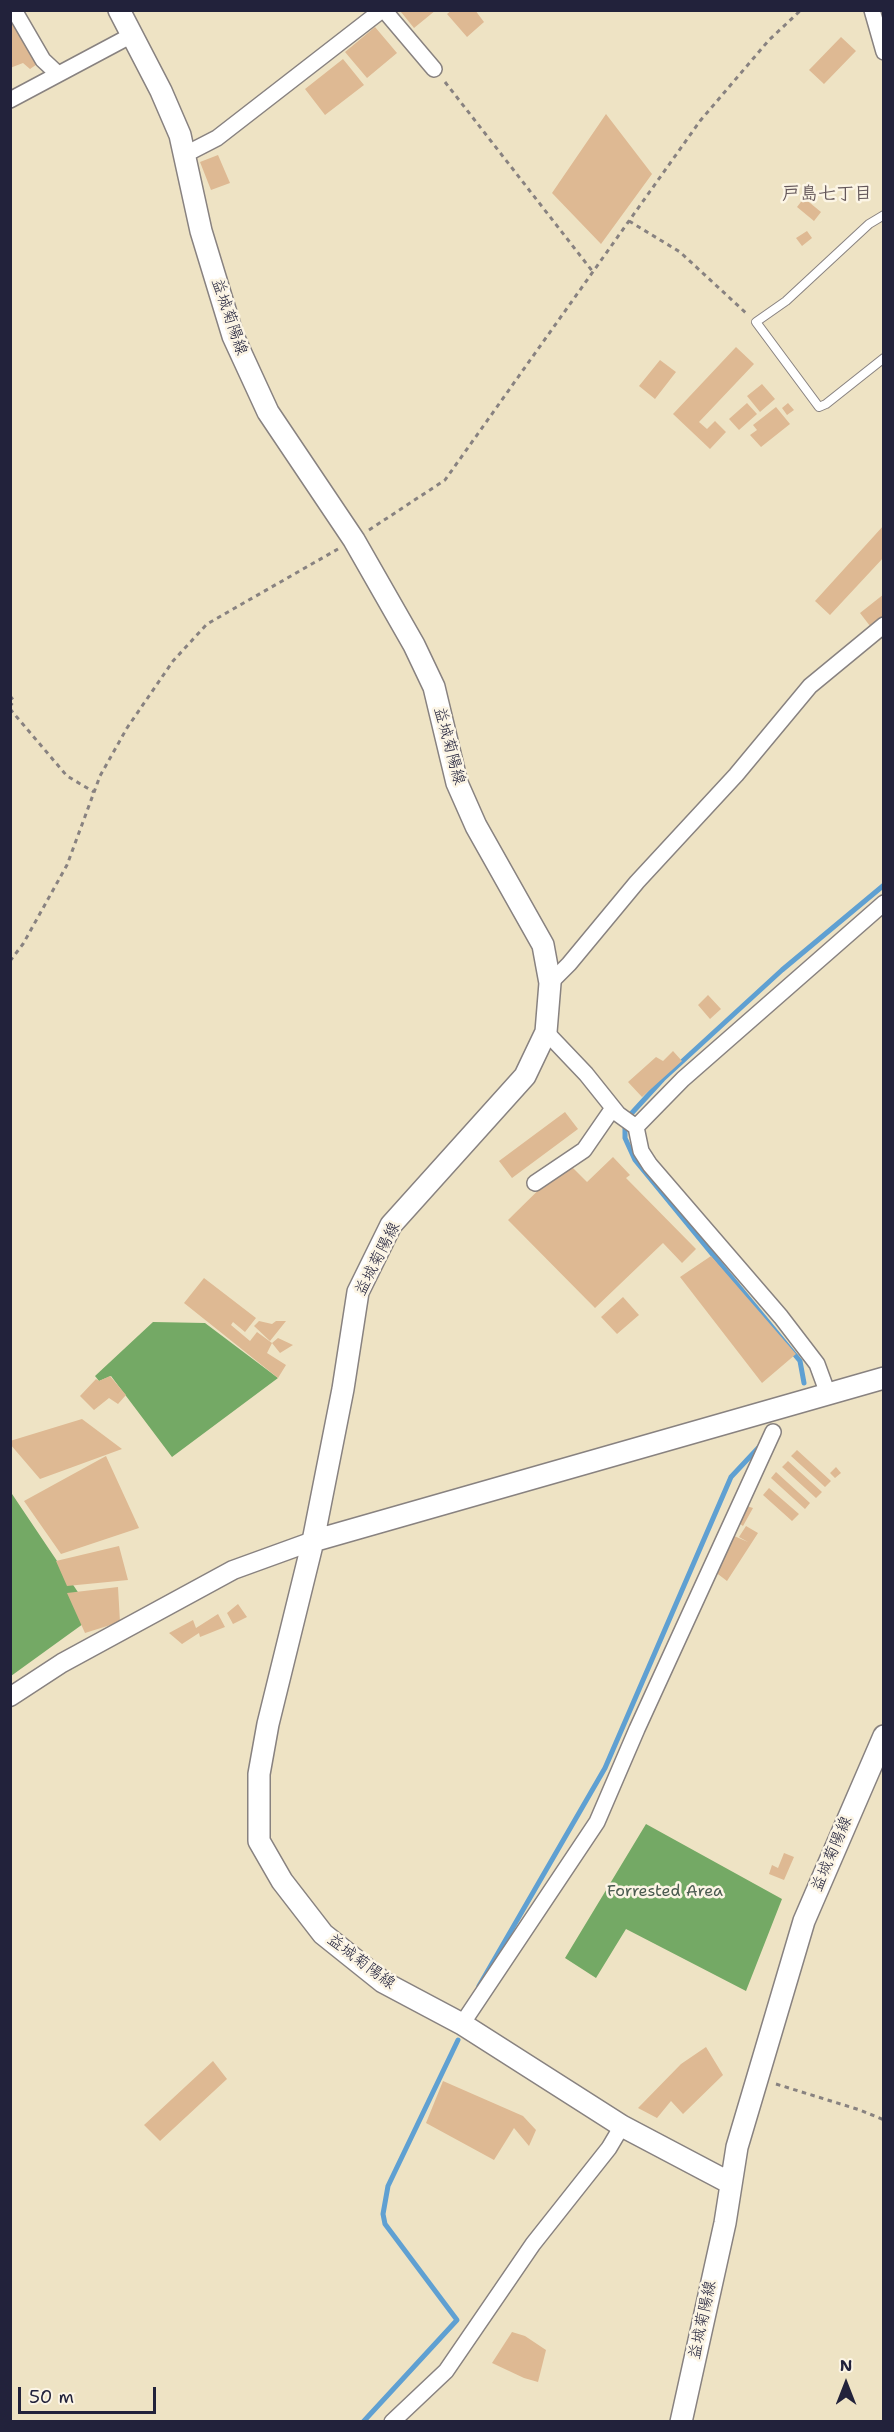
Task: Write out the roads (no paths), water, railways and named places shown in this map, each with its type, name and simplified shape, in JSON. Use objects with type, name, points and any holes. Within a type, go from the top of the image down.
[{"type":"main road","name":"益城菊陽線","points":[[119,10],[161,91],[180,135],[201,231],[233,336],[268,412],[354,540],[414,645],[434,687],[457,783],[476,826],[543,945],[550,983],[546,1032],[525,1076],[391,1225],[358,1292],[343,1389],[313,1541],[268,1724],[259,1774],[259,1841],[282,1881],[323,1934],[383,1982],[462,2024],[622,2126],[730,2182]]},
{"type":"main road","points":[[313,1541],[884,1378]]},
{"type":"main road","name":"益城菊陽線","points":[[681,2421],[725,2223],[737,2147],[804,1921],[881,1747]]},
{"type":"street","points":[[14,10],[43,60],[58,74]]},
{"type":"street","points":[[184,155],[218,138],[383,10],[434,69]]},
{"type":"street","points":[[872,10],[884,52]]},
{"type":"street","points":[[10,100],[132,35]]},
{"type":"street","points":[[550,983],[569,964],[637,882],[736,775],[810,686],[884,625]]},
{"type":"street","points":[[636,1127],[683,1079],[884,903]]},
{"type":"street","points":[[546,1032],[586,1074],[613,1108],[636,1127],[641,1151],[650,1165],[788,1326],[817,1364],[828,1394]]},
{"type":"street","points":[[535,1183],[584,1150],[613,1108]]},
{"type":"street","points":[[462,2024],[597,1822],[773,1432]]},
{"type":"street","points":[[10,1697],[62,1663],[233,1570],[313,1541]]},
{"type":"street","points":[[393,2421],[446,2371],[533,2244],[609,2148],[622,2126]]},
{"type":"lane","points":[[884,214],[869,224],[786,301],[756,322],[819,407],[826,404],[884,358]]},
{"type":"waterway","points":[[630,1115],[663,1079],[782,970],[884,885]]},
{"type":"waterway","points":[[625,1127],[625,1138],[635,1160],[800,1361],[804,1383]]},
{"type":"waterway","points":[[479,1986],[605,1768],[731,1477],[760,1446]]},
{"type":"waterway","points":[[363,2422],[457,2320],[385,2224],[383,2214],[388,2186],[458,2040]]},
{"type":"district","name":"戸島七丁目","points":[[827,194]]},
{"type":"park label","name":"Forrested Area","points":[[665,1892]]}]
